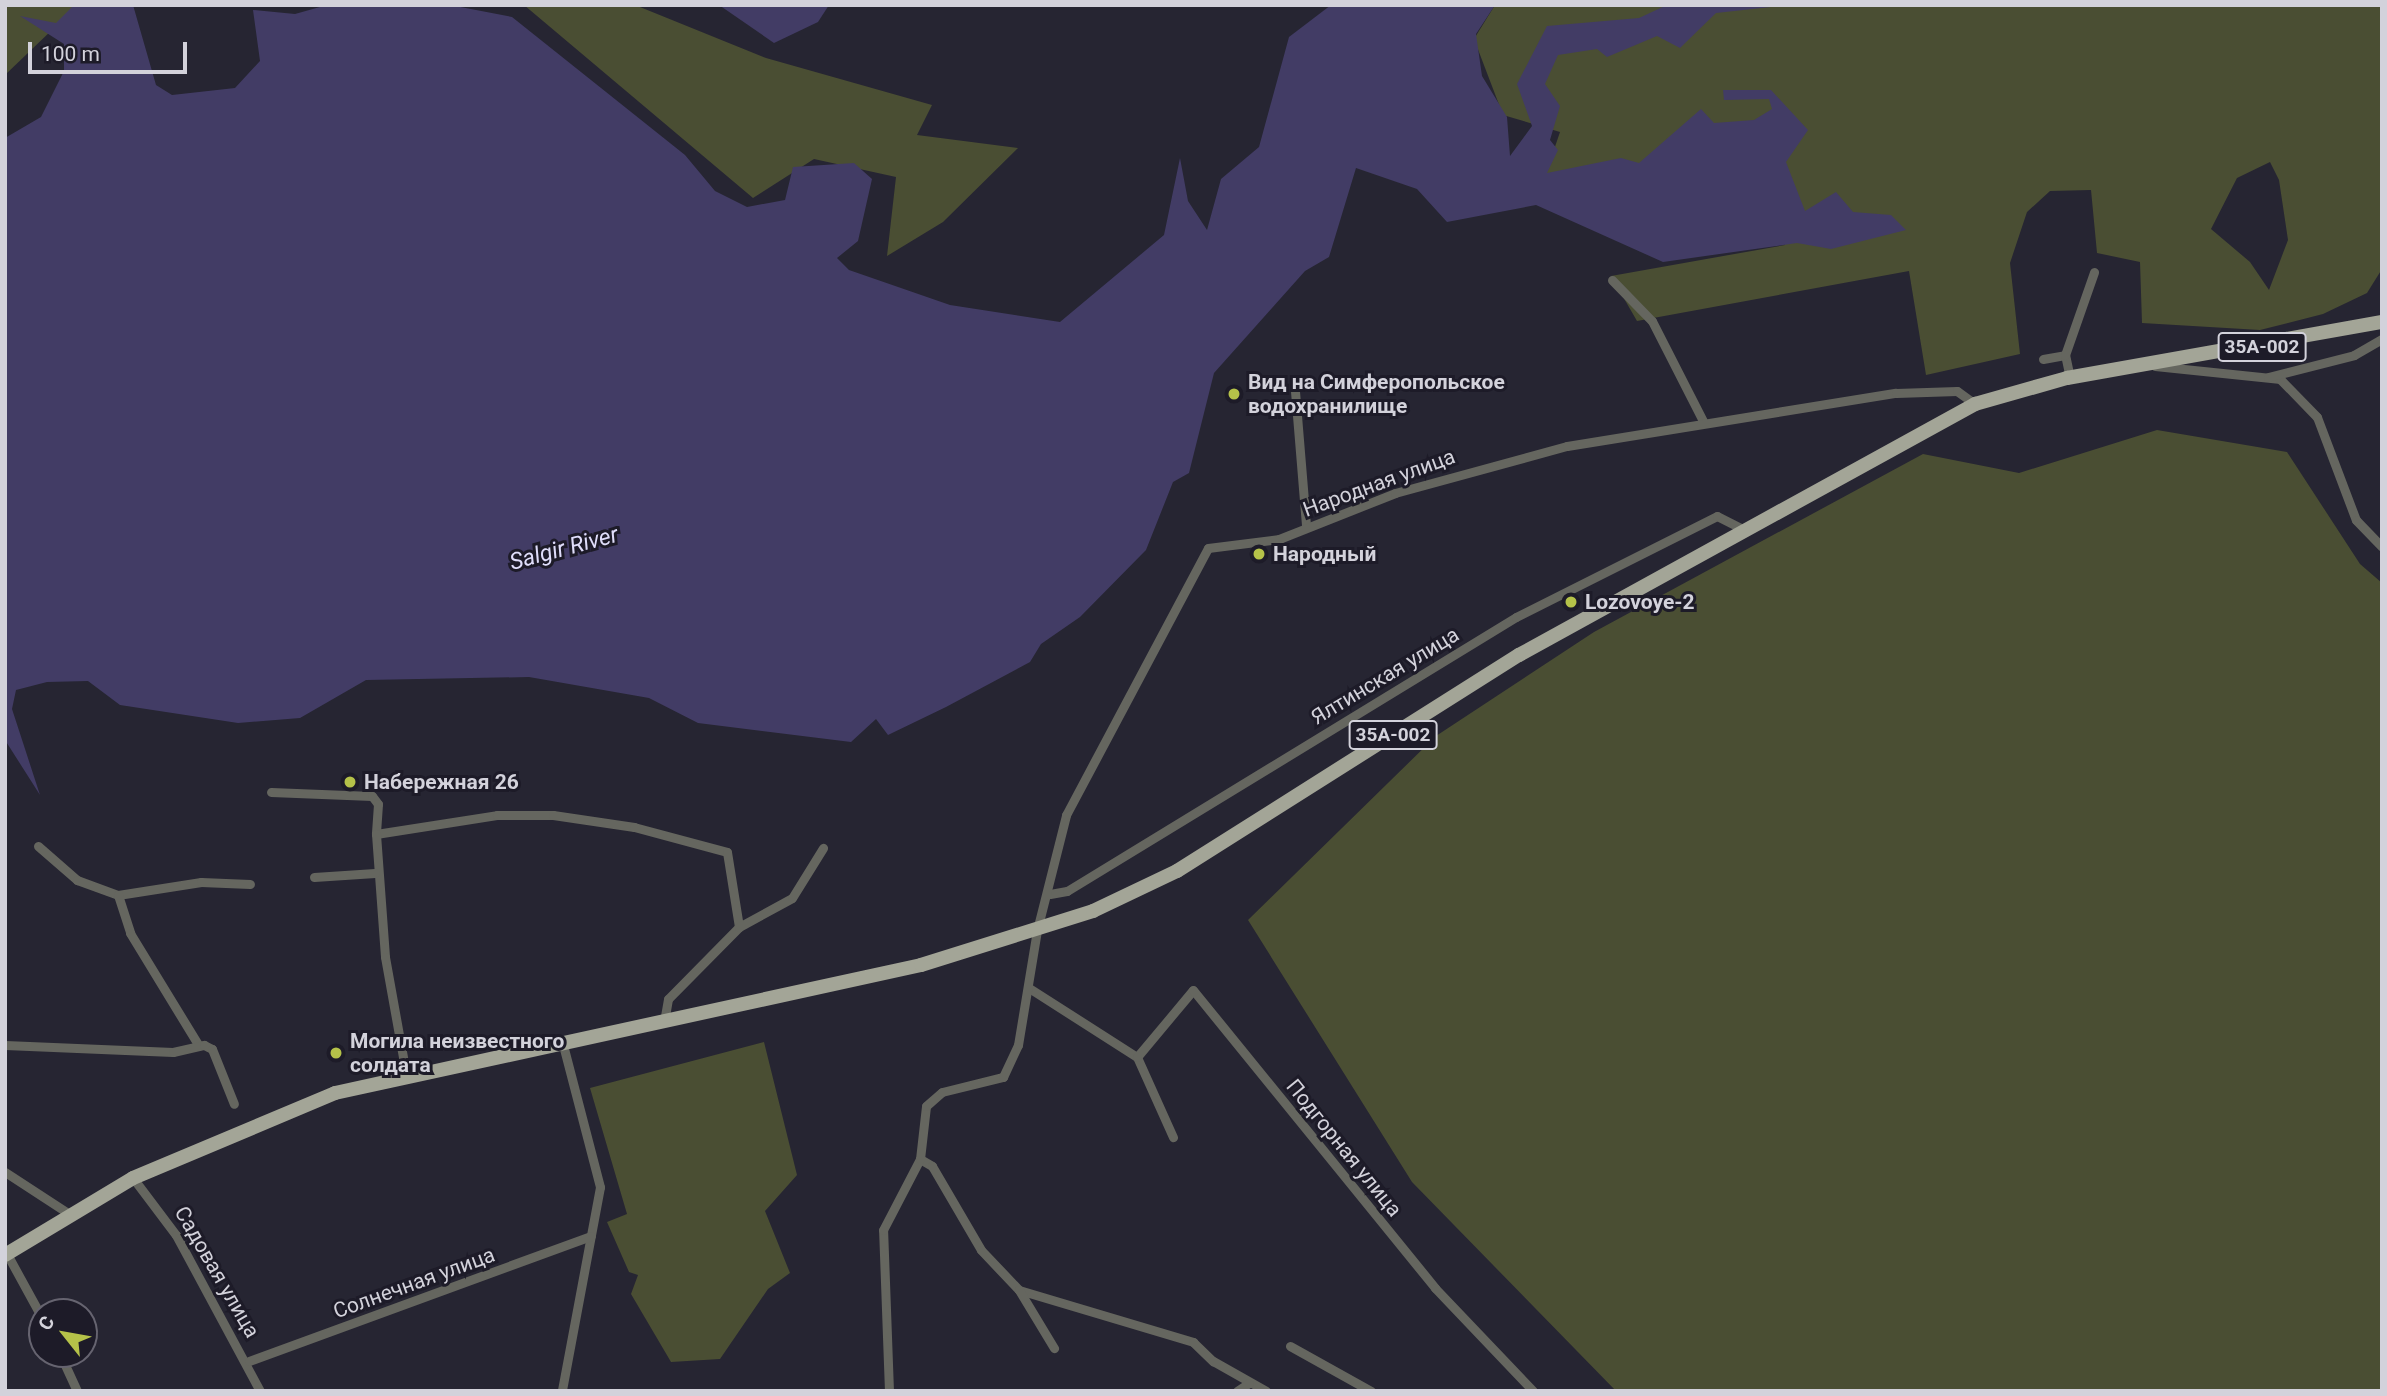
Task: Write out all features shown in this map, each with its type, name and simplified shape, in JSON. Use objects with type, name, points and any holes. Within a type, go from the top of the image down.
[{"type":"main road","name":"35А-002","points":[[6,1255],[68,1213],[133,1178],[335,1093],[406,1074],[922,965],[1093,911],[1177,871],[1520,655],[1975,404],[2070,377],[2380,320]]},
{"type":"street","points":[[2070,377],[2065,355],[2094,272]]},
{"type":"street","points":[[1612,280],[1652,321],[1704,424]]},
{"type":"street","points":[[2266,378],[2354,355],[2382,340]]},
{"type":"street","points":[[2043,359],[2065,355]]},
{"type":"street","points":[[2146,365],[2280,379],[2317,417],[2356,520],[2382,547]]},
{"type":"street","points":[[1294,379],[1306,526]]},
{"type":"street","name":"Народная улица","points":[[920,1159],[933,1097],[1003,1077],[1018,1045],[1037,929],[1050,894],[1066,815],[1208,548],[1248,547],[1475,467],[1704,424],[1896,393],[1957,391],[1975,404]]},
{"type":"street","name":"Ялтинская улица","points":[[1050,894],[1067,891],[1516,617],[1717,516],[1745,530]]},
{"type":"street","points":[[271,792],[372,796],[378,804],[374,873],[406,1074]]},
{"type":"street","points":[[376,834],[497,815],[553,815],[634,827],[727,852],[739,927]]},
{"type":"street","points":[[38,846],[77,880],[118,895],[201,882],[250,884]]},
{"type":"street","points":[[664,1021],[668,999],[739,927],[792,898],[823,848]]},
{"type":"street","points":[[314,877],[374,873]]},
{"type":"street","points":[[118,895],[130,933],[199,1046]]},
{"type":"street","points":[[1029,988],[1137,1057],[1174,1137]]},
{"type":"street","name":"Подгорная улица","points":[[1137,1057],[1193,990],[1435,1288],[1533,1391]]},
{"type":"street","points":[[562,1041],[600,1186],[562,1391]]},
{"type":"street","points":[[5,1045],[173,1052],[199,1046],[212,1049],[234,1104]]},
{"type":"street","points":[[889,1391],[883,1230],[920,1159],[932,1166],[981,1250],[1019,1290],[1054,1348]]},
{"type":"street","points":[[5,1171],[68,1213]]},
{"type":"street","name":"Садовая улица","points":[[133,1178],[154,1197],[249,1361],[260,1391]]},
{"type":"street","name":"Солнечная улица","points":[[249,1361],[591,1236]]},
{"type":"street","points":[[6,1255],[31,1298]]},
{"type":"street","points":[[1019,1290],[1193,1342],[1249,1383],[1266,1391]]},
{"type":"street","points":[[1290,1346],[1371,1391]]},
{"type":"street","points":[[66,1368],[77,1391]]},
{"type":"street","points":[[1237,1391],[1249,1383]]},
{"type":"green space","points":[[5,5],[78,5],[5,75]]},
{"type":"green space","points":[[524,5],[635,5],[766,58],[932,105],[917,135],[1018,148],[943,222],[887,256],[896,177],[814,159],[753,198]]},
{"type":"green space","points":[[1495,5],[2382,5],[2382,269],[2367,293],[2323,314],[2260,330],[2142,323],[2140,262],[2097,253],[2091,190],[2050,191],[2027,212],[2010,263],[2020,354],[1926,375],[1909,271],[1637,321],[1611,276],[1785,245],[1762,172],[1543,182],[1560,132],[1503,115],[1474,39]],"holes":[[[2270,162],[2279,180],[2288,240],[2269,290],[2250,262],[2211,229],[2237,178]]]},
{"type":"green space","points":[[2157,430],[2287,452],[2360,564],[2382,583],[2382,1391],[1616,1391],[1412,1182],[1248,920],[1436,736],[1594,632],[1923,454],[2019,473]]},
{"type":"green space","points":[[764,1042],[797,1175],[765,1211],[790,1273],[768,1289],[720,1359],[671,1362],[631,1294],[638,1275],[629,1272],[607,1222],[627,1214],[590,1088]]},
{"type":"water","name":"Salgir River","points":[[74,5],[133,5],[156,85],[172,95],[235,88],[260,61],[253,10],[295,14],[327,5],[450,5],[512,17],[685,155],[715,191],[747,207],[785,200],[793,167],[854,163],[872,179],[858,241],[837,258],[849,270],[950,305],[1060,322],[1164,235],[1180,158],[1188,201],[1207,230],[1221,179],[1259,147],[1289,37],[1331,5],[1495,5],[1476,34],[1482,76],[1507,117],[1510,156],[1532,126],[1517,84],[1547,26],[1639,18],[1667,5],[1788,5],[1716,13],[1680,48],[1657,36],[1607,57],[1597,49],[1558,55],[1545,84],[1560,106],[1550,140],[1558,150],[1547,173],[1621,158],[1639,163],[1701,109],[1714,123],[1754,120],[1772,109],[1769,99],[1724,100],[1723,90],[1771,90],[1808,130],[1786,162],[1805,211],[1836,192],[1853,212],[1891,215],[1906,230],[1831,249],[1797,243],[1663,262],[1536,205],[1447,222],[1417,189],[1356,168],[1329,257],[1305,271],[1214,373],[1189,473],[1173,482],[1146,550],[1080,617],[1041,644],[1030,662],[888,735],[876,719],[851,742],[698,723],[649,698],[529,677],[366,680],[300,718],[238,723],[120,705],[88,681],[47,682],[16,690],[12,709],[40,795],[5,740],[5,138],[41,117],[64,71],[64,44],[20,16],[56,23]]},
{"type":"water","points":[[719,5],[829,5],[818,22],[774,43]]},
{"type":"place","name":"Вид на Симферопольское водохранилище","points":[[1234,394]]},
{"type":"place","name":"Народный","points":[[1259,554]]},
{"type":"place","name":"Lozovoye-2","points":[[1571,602]]},
{"type":"place","name":"Набережная 26","points":[[350,782]]},
{"type":"place","name":"Могила неизвестного солдата","points":[[336,1053]]}]
